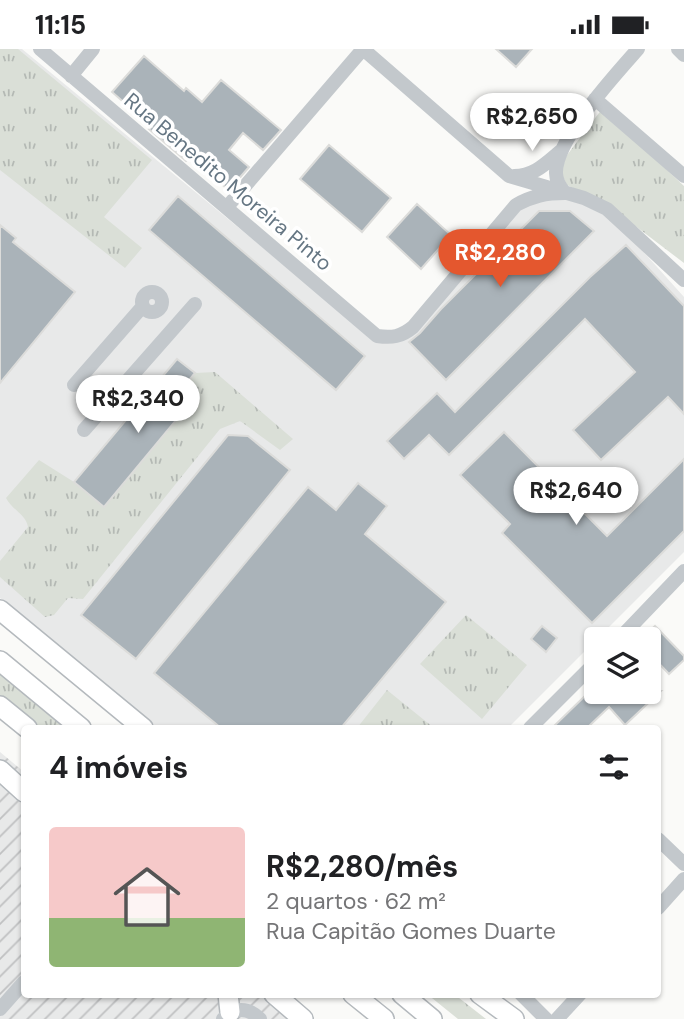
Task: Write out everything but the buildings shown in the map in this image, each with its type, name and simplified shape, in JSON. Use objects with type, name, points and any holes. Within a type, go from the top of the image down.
[{"type":"highway","points":[[0,610],[139,725]]},
{"type":"highway","points":[[0,661],[77,725]]},
{"type":"highway","points":[[0,706],[23,725]]},
{"type":"highway","points":[[0,770],[21,789]]},
{"type":"highway","points":[[279,998],[303,1019]]},
{"type":"highway","points":[[358,998],[384,1019]]},
{"type":"highway","points":[[407,998],[432,1019]]},
{"type":"highway","points":[[485,998],[514,1019]]},
{"type":"street","name":"Rua Benedito Moreira Pinto","points":[[40,49],[377,336],[393,338],[403,335],[413,327],[512,209]]},
{"type":"street","points":[[71,76],[93,49]]},
{"type":"street","points":[[227,207],[363,49],[509,176],[584,198],[607,209],[684,280]]},
{"type":"street","points":[[565,193],[556,173],[562,151],[595,99],[638,49]]},
{"type":"street","points":[[678,49],[684,55]]},
{"type":"street","points":[[595,99],[684,176]]},
{"type":"street","points":[[509,176],[527,176],[562,151]]},
{"type":"street","points":[[509,176],[513,195],[512,209]]},
{"type":"street","points":[[512,209],[529,198],[546,193],[565,193]]},
{"type":"street","points":[[85,430],[195,304]]},
{"type":"street","points":[[74,385],[143,306]]},
{"type":"street","points":[[631,627],[683,575]]},
{"type":"street","points":[[537,725],[584,675]]},
{"type":"street","points":[[661,842],[684,865]]},
{"type":"street","points":[[661,905],[684,880]]},
{"type":"street","points":[[13,1019],[1,1005],[21,985]]},
{"type":"street","points":[[526,998],[546,1019]]},
{"type":"street","points":[[557,1019],[576,998]]},
{"type":"street","points":[[227,1008],[243,1009],[260,1019]]},
{"type":"shaded area","points":[[0,49],[22,49],[376,341],[406,337],[529,194],[562,193],[605,209],[684,297],[684,552],[609,627],[584,627],[584,652],[511,725],[154,725],[0,598]]},
{"type":"shaded area","points":[[0,752],[21,770],[21,998],[277,998],[293,1019],[0,1019]]},
{"type":"green space","points":[[0,49],[18,49],[152,160],[104,217],[142,248],[125,268],[0,170]]},
{"type":"green space","points":[[602,109],[684,186],[684,263],[609,206],[567,185],[562,175],[561,163]]},
{"type":"green space","points":[[215,372],[293,439],[280,450],[240,421],[220,429],[83,599],[68,598],[54,615],[45,617],[0,577],[0,561],[28,527],[25,519],[6,498],[39,460],[74,482],[104,506],[197,395],[185,385],[195,373]]},
{"type":"green space","points":[[466,615],[527,665],[482,719],[420,664]]},
{"type":"green space","points":[[0,672],[64,725],[33,725],[0,697]]},
{"type":"green space","points":[[387,690],[430,725],[359,725]]},
{"type":"green space","points":[[432,998],[459,998],[486,1019],[458,1019]]}]
